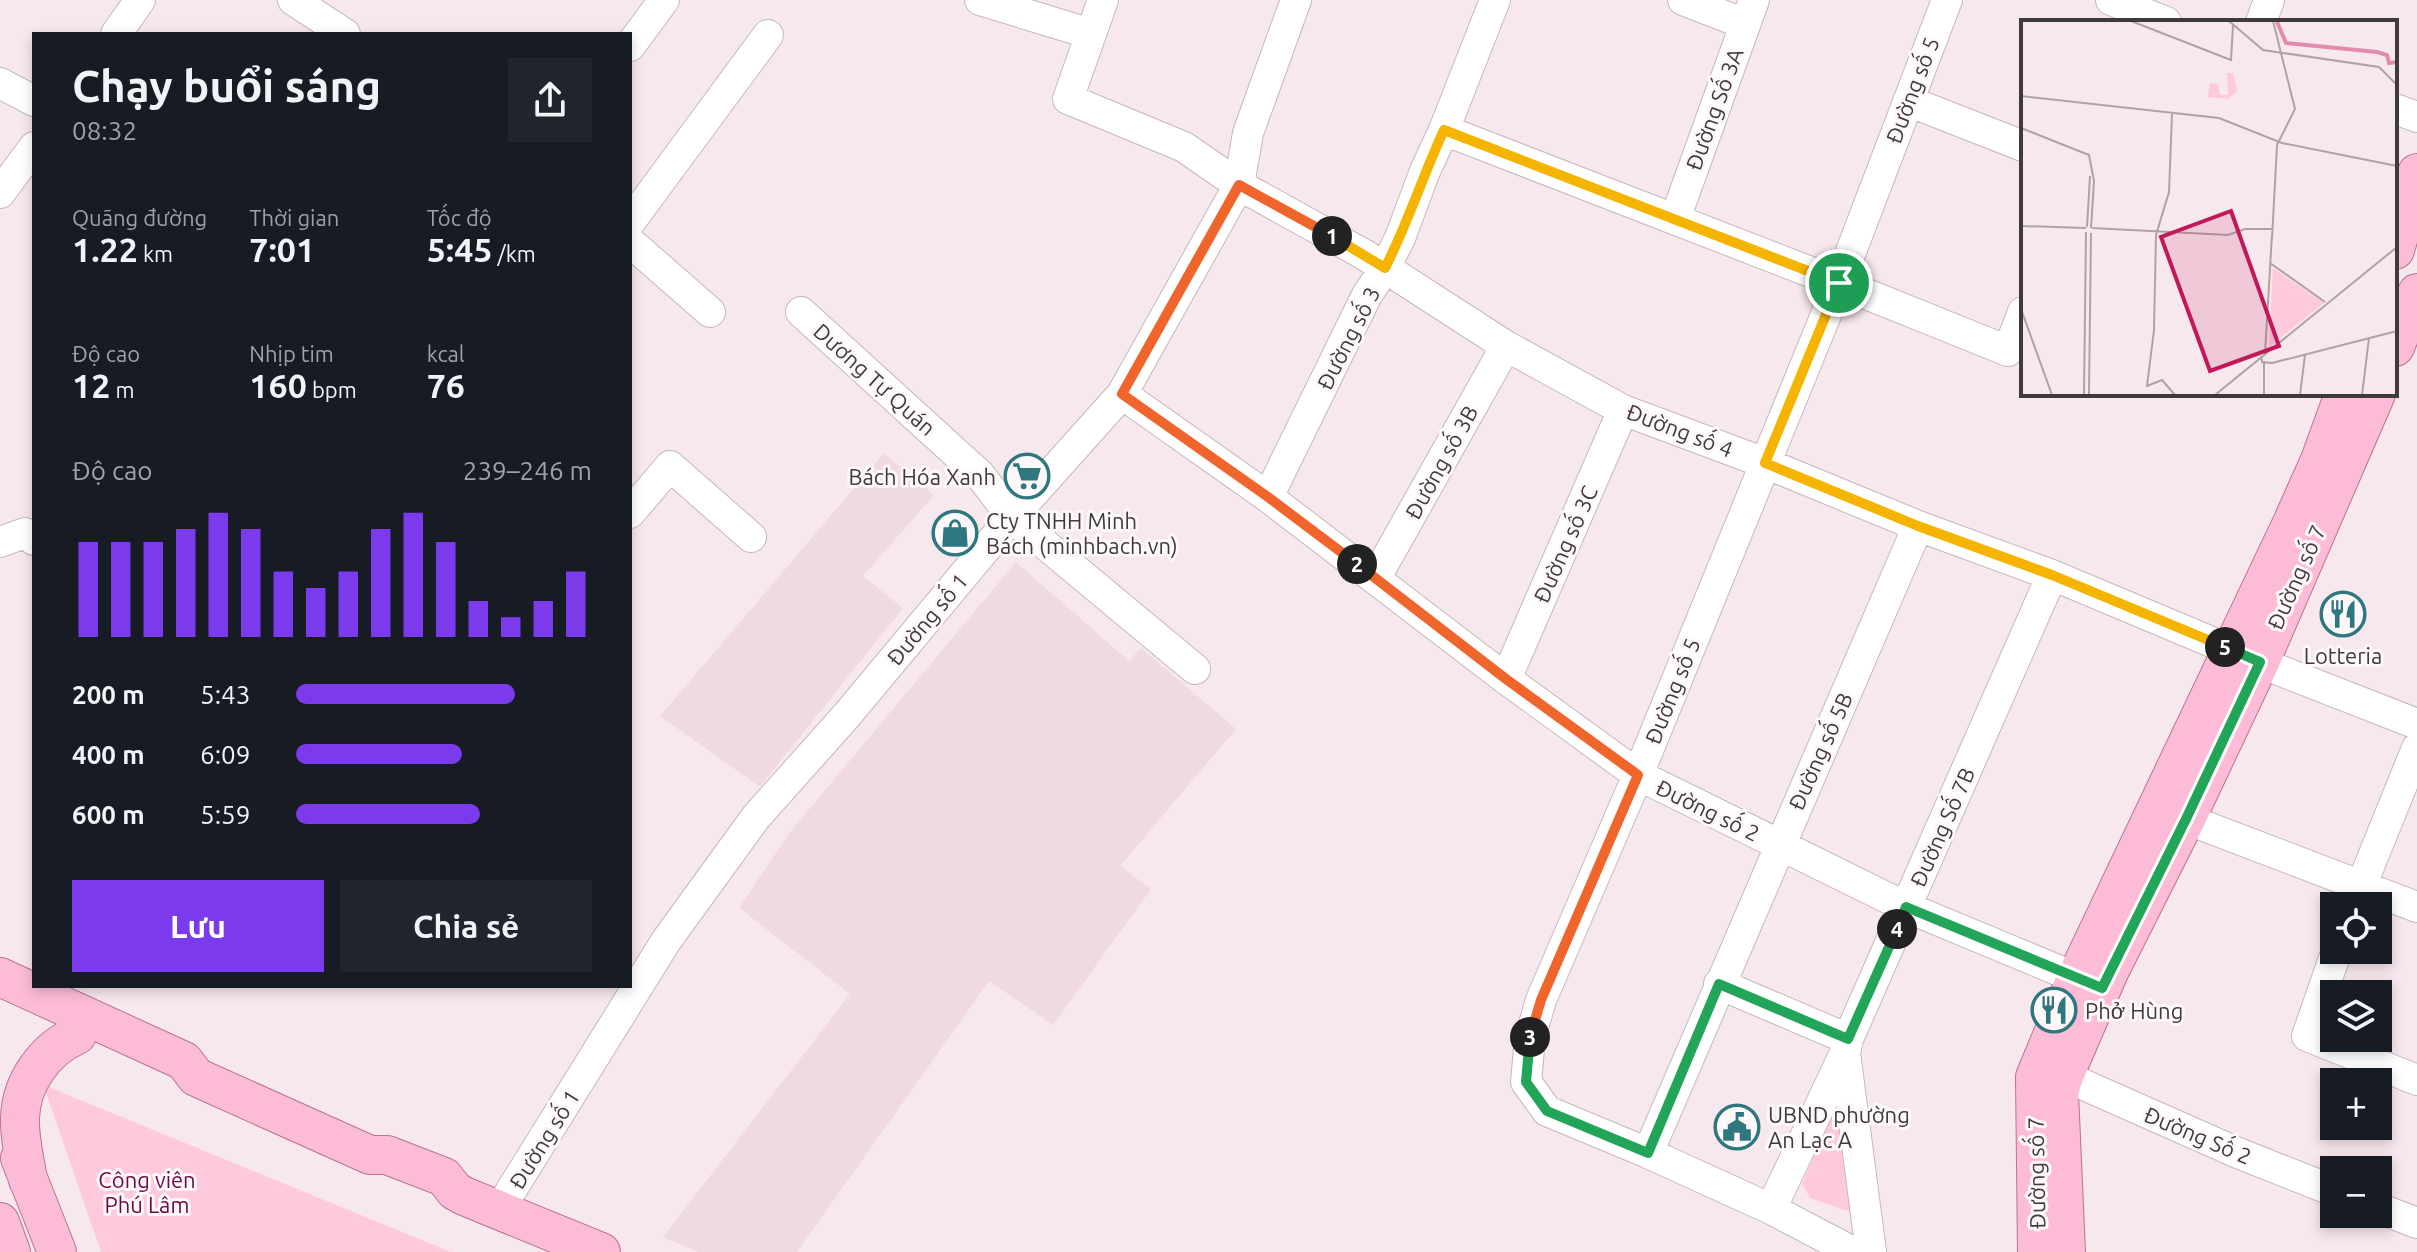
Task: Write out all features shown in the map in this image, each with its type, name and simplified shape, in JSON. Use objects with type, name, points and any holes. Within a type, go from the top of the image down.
[{"type":"main road","points":[[2397,243],[2417,173]]},
{"type":"main road","points":[[2397,342],[2417,293]]},
{"type":"main road","name":"Đường số 7","points":[[2037,1252],[2035,1077],[2186,819],[2343,396]]},
{"type":"main road","name":"Đường số 7","points":[[2066,1252],[2059,1093],[2089,983],[2375,396]]},
{"type":"main road","points":[[0,977],[184,1061],[196,1077],[370,1155],[387,1155],[444,1177],[455,1191],[601,1252]]},
{"type":"main road","points":[[0,999],[176,1081],[196,1077]]},
{"type":"main road","points":[[28,1180],[19,1120],[25,1093],[35,1070],[50,1051],[77,1035]]},
{"type":"main road","points":[[0,1105],[57,1252]]},
{"type":"main road","points":[[28,1180],[45,1188],[56,1200],[79,1252]]},
{"type":"main road","points":[[0,1222],[11,1252]]},
{"type":"street","points":[[293,0],[342,32]]},
{"type":"street","points":[[632,43],[664,0]]},
{"type":"street","points":[[980,0],[1091,34],[1103,0]]},
{"type":"street","name":"Đường số 1","points":[[499,1210],[666,941],[756,817],[847,715],[1012,517],[1122,394],[1239,185],[1248,133],[1296,0]]},
{"type":"street","name":"Đường số 3","points":[[1268,497],[1367,295],[1400,238],[1495,0]]},
{"type":"street","points":[[1683,0],[1749,12]]},
{"type":"street","name":"Đường số 5","points":[[1853,1252],[1771,1209],[1547,1111],[1526,1082],[1530,1038],[1541,1000],[1638,775],[1839,283],[1947,0]]},
{"type":"street","points":[[2111,0],[2161,20]]},
{"type":"street","points":[[2262,20],[2269,0]]},
{"type":"street","name":"Đường Số 3A","points":[[1675,219],[1749,12]]},
{"type":"street","name":"Đường số 4","points":[[1091,34],[1068,99],[1184,147],[1239,185],[1385,268],[1506,346],[1623,410],[2052,575],[2417,724]]},
{"type":"street","points":[[632,240],[768,35]]},
{"type":"street","points":[[0,83],[32,100]]},
{"type":"street","points":[[1908,101],[2021,145]]},
{"type":"street","points":[[2397,110],[2417,117]]},
{"type":"street","points":[[1444,130],[2008,351],[2021,317]]},
{"type":"street","points":[[0,193],[32,150]]},
{"type":"street","points":[[632,243],[710,312]]},
{"type":"street","name":"Dương Tự Quán","points":[[801,312],[980,475],[1012,517],[1195,669]]},
{"type":"street","name":"Đường số 3B","points":[[1375,579],[1506,346]]},
{"type":"street","name":"Đường số 2","points":[[1122,394],[1268,497],[1506,679],[1638,775],[1906,907],[2089,983]]},
{"type":"street","name":"Đường số 3C","points":[[1506,679],[1623,410]]},
{"type":"street","points":[[632,511],[670,466],[751,537]]},
{"type":"street","name":"Đường số 5B","points":[[1648,1153],[1918,526]]},
{"type":"street","points":[[0,542],[25,533],[32,538]]},
{"type":"street","name":"Đường Số 7B","points":[[1771,1209],[1847,1046],[2052,575]]},
{"type":"street","points":[[2358,892],[2417,748]]},
{"type":"street","points":[[2186,819],[2350,892]]},
{"type":"street","points":[[2392,902],[2417,907]]},
{"type":"street","points":[[2332,964],[2307,1036],[2417,1080]]},
{"type":"street","points":[[1719,984],[1847,1046],[1871,1252]]},
{"type":"street","name":"Đường Số 2","points":[[2064,1076],[2320,1185]]},
{"type":"street","points":[[2392,1213],[2417,1223]]},
{"type":"shaded area","points":[[884,453],[934,495],[863,576],[903,608],[760,787],[660,716]]},
{"type":"shaded area","points":[[1016,562],[1129,661],[1141,648],[1236,729],[1120,866],[1151,889],[1053,1025],[989,981],[797,1252],[699,1252],[663,1237],[850,994],[739,908],[790,832]]},
{"type":"green space","name":"Công viên Phú Lâm","points":[[43,1084],[68,1095],[451,1252],[101,1252]]},
{"type":"green space","points":[[1843,1088],[1853,1213],[1810,1198],[1802,1184]]},
{"type":"place","name":"Bách Hóa Xanh","points":[[1027,476]]},
{"type":"place","name":"Cty TNHH Minh Bách (minhbach.vn)","points":[[955,533]]},
{"type":"place","name":"Lotteria","points":[[2343,614]]},
{"type":"place","name":"Phở Hùng","points":[[2054,1010]]},
{"type":"place","name":"UBND phường An Lạc A","points":[[1737,1127]]},
{"type":"route","points":[[1444,130],[1839,283],[1765,463],[1918,526],[2052,575],[2260,662],[2102,988],[1906,907],[1848,1039],[1719,984],[1648,1153],[1547,1111],[1526,1082],[1530,1038],[1541,1000],[1638,775],[1506,679],[1268,497],[1122,394],[1239,185],[1385,268],[1444,130]]}]
